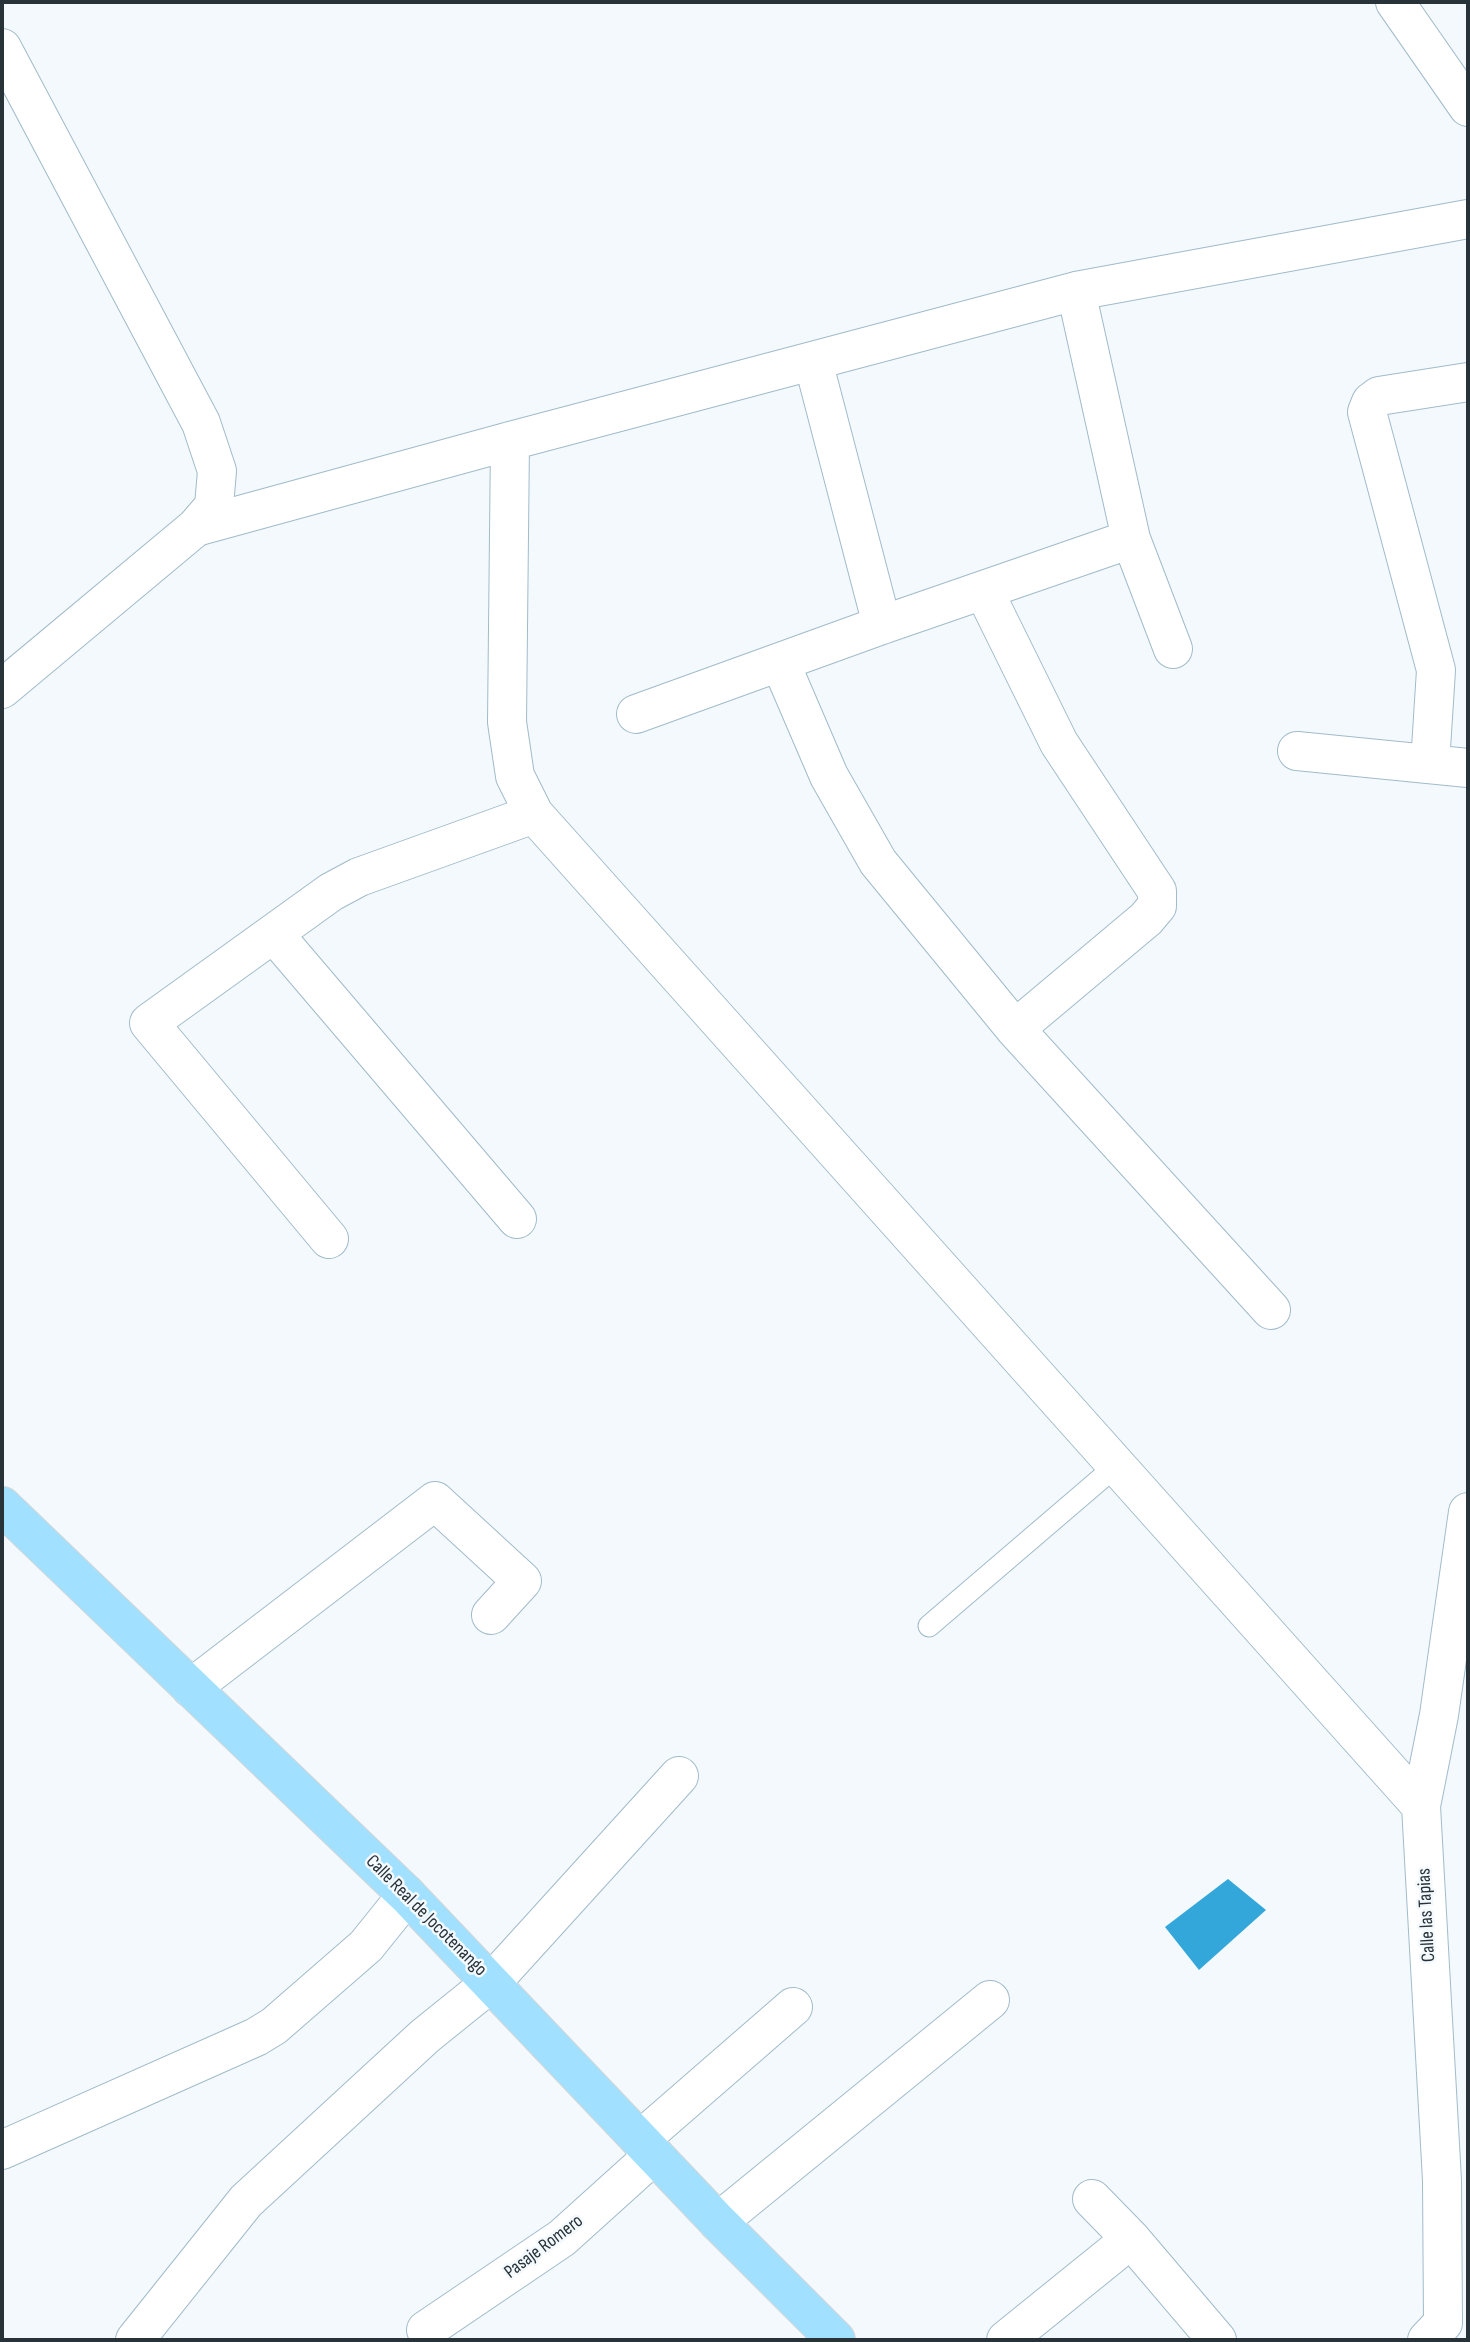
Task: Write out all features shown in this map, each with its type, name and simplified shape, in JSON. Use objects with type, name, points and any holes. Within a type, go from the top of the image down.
[{"type":"main road","name":"Calle Real de Jocotenango","points":[[2,1506],[407,1895],[719,2222],[836,2340]]},
{"type":"street","points":[[1395,2],[1467,103]]},
{"type":"street","points":[[2,48],[201,423],[217,471],[214,506],[196,527],[2,689]]},
{"type":"street","points":[[196,527],[1076,291],[1468,219]]},
{"type":"street","points":[[1076,291],[1131,539],[1173,649]]},
{"type":"street","points":[[813,361],[882,625]]},
{"type":"street","points":[[1430,764],[1436,670],[1367,412],[1371,402],[1379,396],[1468,382]]},
{"type":"street","points":[[510,441],[507,722],[515,776],[534,814],[1421,1806]]},
{"type":"street","points":[[636,714],[1131,539]]},
{"type":"street","points":[[984,591],[1059,743],[1157,891],[1157,906],[1146,919],[1015,1029]]},
{"type":"street","points":[[780,662],[829,776],[878,862],[1015,1029],[1271,1310]]},
{"type":"street","points":[[1297,751],[1468,768]]},
{"type":"street","points":[[329,1239],[149,1023],[331,892],[359,877],[534,814]]},
{"type":"street","points":[[274,934],[517,1219]]},
{"type":"street","points":[[191,1688],[435,1501],[522,1581],[491,1615]]},
{"type":"street","name":"Calle las Tapias","points":[[1435,2331],[1455,2171],[1421,1806],[1438,1715],[1468,1512]]},
{"type":"street","points":[[135,2340],[246,2201],[425,2036],[492,1982],[680,1776]]},
{"type":"street","points":[[2,2150],[257,2037],[274,2026],[366,1946],[407,1895]]},
{"type":"street","points":[[719,2222],[990,2000]]},
{"type":"street","name":"Pasaje Romero","points":[[426,2330],[562,2238],[647,2147],[793,2007]]},
{"type":"street","points":[[1092,2199],[1131,2239],[1217,2340]]},
{"type":"street","points":[[1006,2340],[1131,2239]]},
{"type":"lane","points":[[929,1626],[1116,1465]]},
{"type":"water","points":[[1228,1879],[1266,1910],[1199,1970],[1165,1927]]}]
